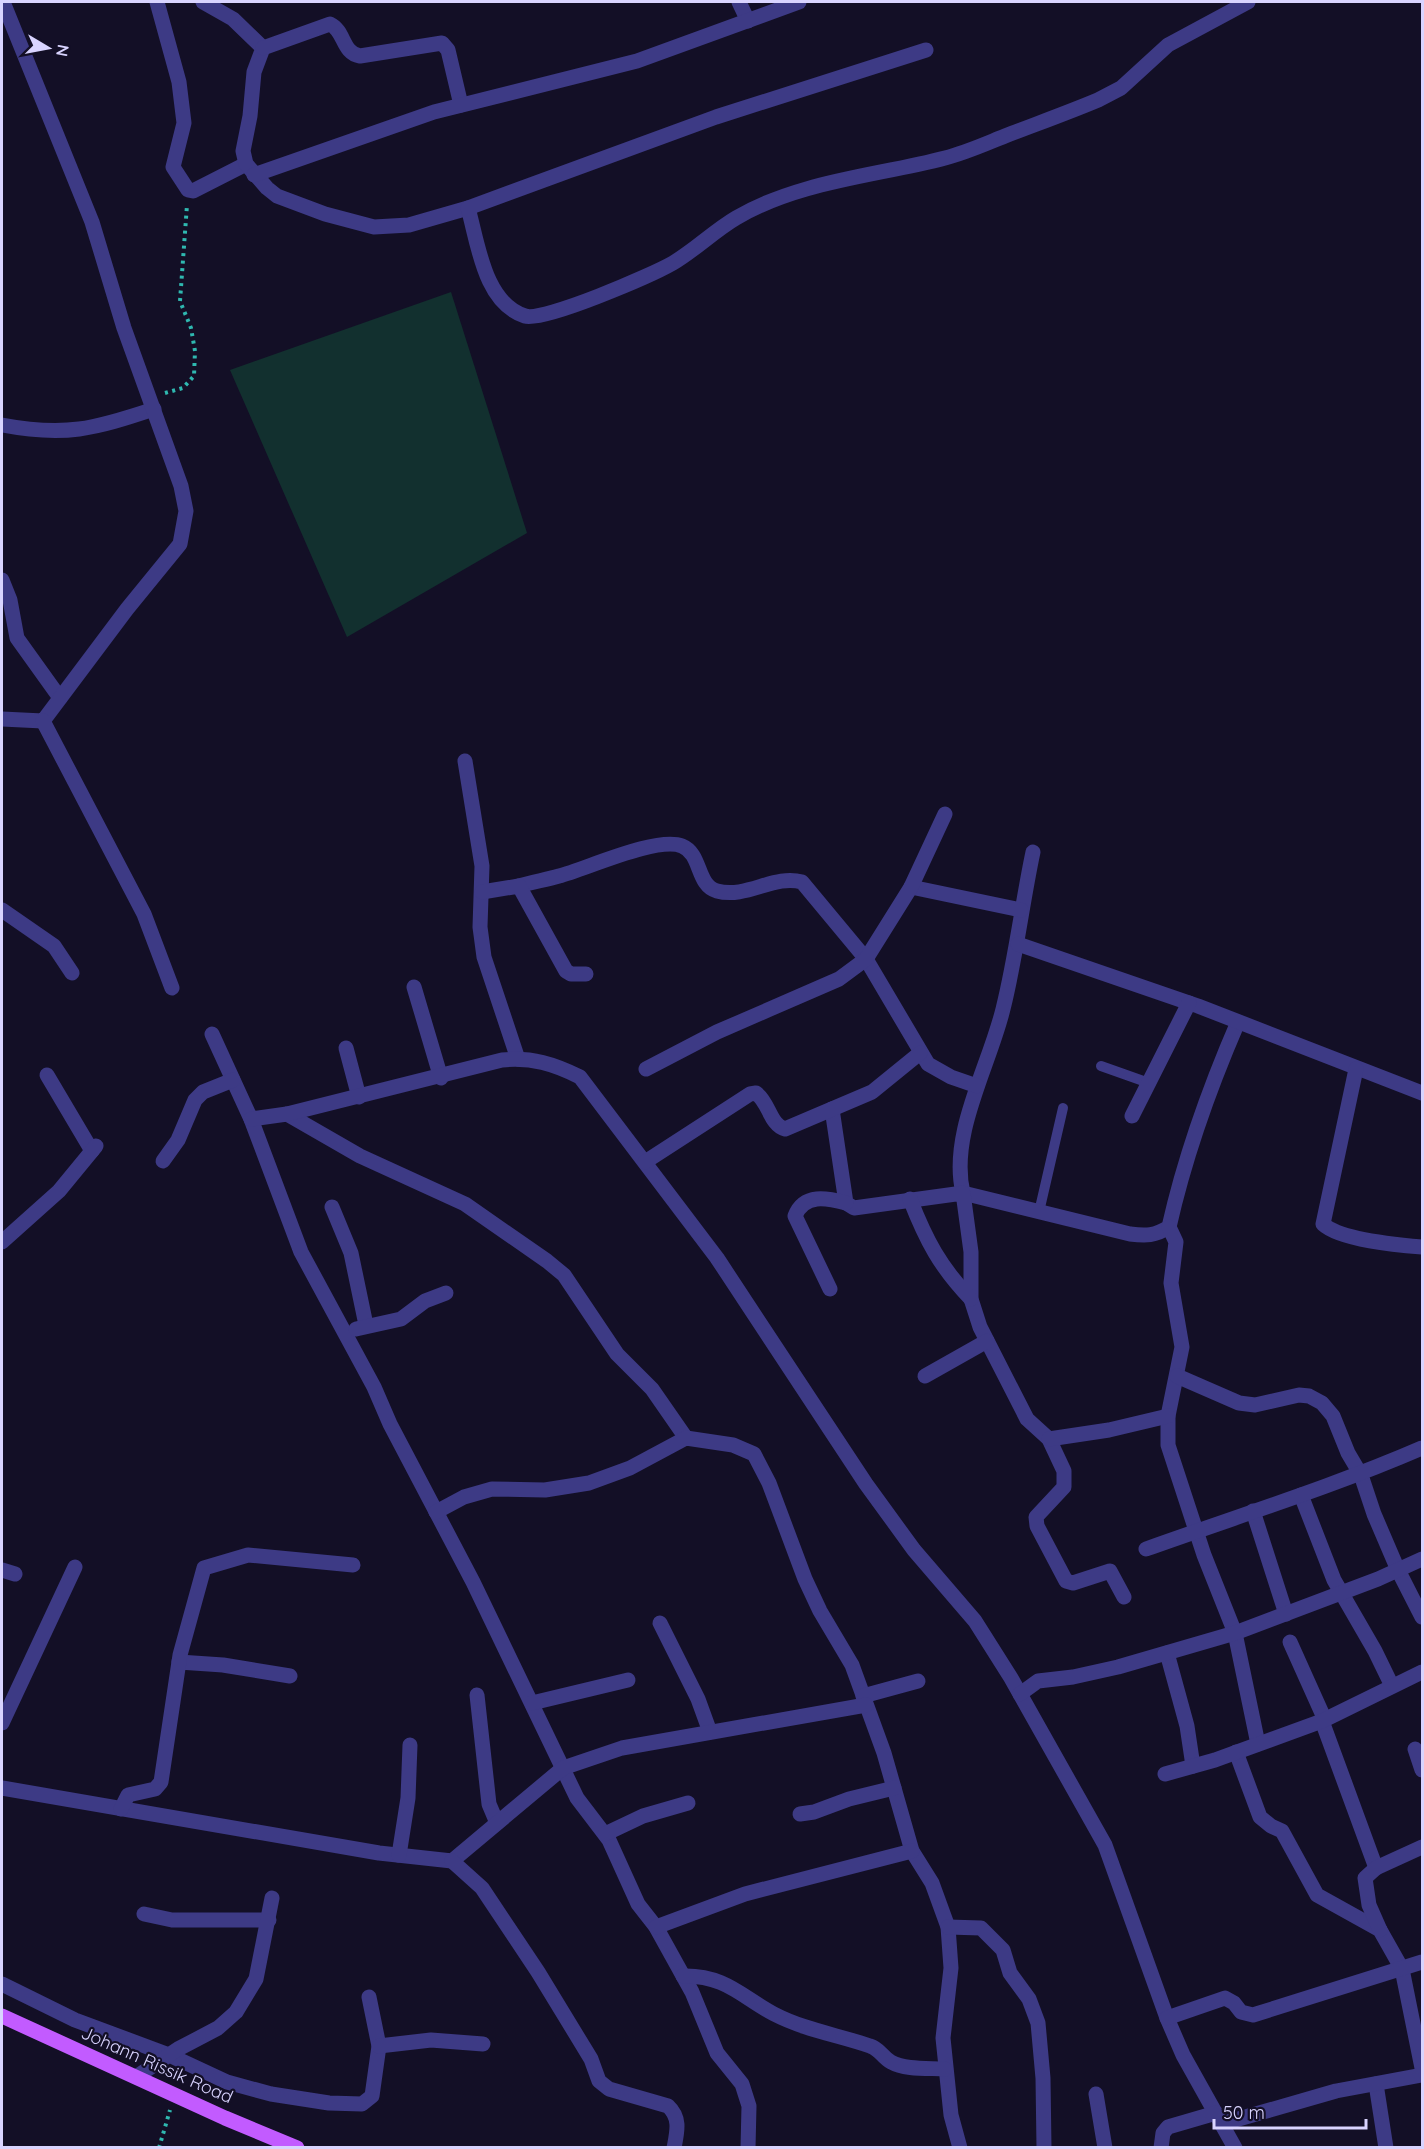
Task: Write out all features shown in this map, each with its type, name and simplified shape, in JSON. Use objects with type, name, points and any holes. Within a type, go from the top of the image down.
[{"type":"main road","name":"Johann Rissik Road","points":[[2,2016],[297,2148]]},
{"type":"street","points":[[3,2],[92,222],[124,327],[185,497],[185,525],[180,544],[127,609],[43,721]]},
{"type":"street","points":[[157,2],[180,82],[183,136],[173,160],[173,167],[188,190],[196,190],[250,169],[434,111],[517,92],[553,80],[597,73],[799,2]]},
{"type":"street","points":[[203,2],[233,19],[263,48]]},
{"type":"street","points":[[739,2],[748,21]]},
{"type":"street","points":[[468,208],[489,281],[498,297],[514,311],[526,317],[538,317],[673,263],[736,218],[776,201],[835,182],[948,158],[1098,100],[1121,88],[1168,45],[1248,2]]},
{"type":"street","points":[[461,105],[448,50],[442,43],[354,55],[348,50],[337,29],[330,24],[263,48],[254,72],[250,116],[243,151],[250,169],[278,196],[325,214],[374,227],[409,225],[468,208],[716,117],[926,50]]},
{"type":"street","points":[[2,424],[30,430],[72,431],[98,428],[152,403]]},
{"type":"street","points":[[2,579],[10,600],[17,638],[60,698]]},
{"type":"street","points":[[2,719],[43,721]]},
{"type":"street","points":[[43,721],[144,914],[172,988]]},
{"type":"street","points":[[465,761],[482,866],[480,927],[484,957],[518,1059]]},
{"type":"street","points":[[646,1069],[717,1032],[839,979],[866,959],[911,886],[945,814]]},
{"type":"street","points":[[482,892],[567,874],[622,854],[676,844],[691,851],[707,886],[718,891],[747,891],[792,879],[802,882],[866,959],[928,1064],[951,1077],[977,1086]]},
{"type":"street","points":[[1033,852],[1021,910],[1018,944],[1002,1012],[977,1086],[958,1159],[971,1252],[971,1299],[987,1341],[1027,1419],[1049,1439],[1064,1471],[1065,1482],[1060,1492],[1036,1517],[1037,1527],[1066,1581],[1073,1583],[1110,1571],[1124,1597]]},
{"type":"street","points":[[519,886],[566,971],[586,974]]},
{"type":"street","points":[[911,886],[1021,910]]},
{"type":"street","points":[[2,910],[54,946],[72,973]]},
{"type":"street","points":[[1018,944],[1189,1003],[1422,1094]]},
{"type":"street","points":[[414,987],[441,1078]]},
{"type":"street","points":[[1132,1116],[1189,1003]]},
{"type":"street","points":[[1239,1022],[1211,1085],[1179,1182],[1169,1227],[1176,1242],[1171,1283],[1182,1347],[1168,1416],[1168,1445],[1196,1529],[1235,1633],[1258,1744]]},
{"type":"street","points":[[212,1034],[251,1119],[301,1252],[436,1512],[532,1702],[577,1798],[605,1834],[638,1904],[656,1927],[684,1976],[717,2053],[746,2092],[748,2148]]},
{"type":"street","points":[[346,1048],[359,1097]]},
{"type":"street","points":[[645,1162],[750,1094],[756,1093],[761,1096],[777,1125],[785,1129],[872,1092],[920,1053]]},
{"type":"street","points":[[251,1119],[287,1114],[441,1078],[502,1060],[518,1059],[554,1064],[580,1077],[717,1258],[866,1484],[914,1550],[975,1621],[1020,1694],[1105,1845],[1167,2018],[1184,2055],[1235,2148]]},
{"type":"street","points":[[1356,1069],[1323,1224],[1328,1229],[1344,1234],[1422,1247]]},
{"type":"street","points":[[2,1242],[59,1191],[94,1148],[47,1075]]},
{"type":"street","points":[[163,1161],[178,1140],[195,1100],[203,1092],[233,1080]]},
{"type":"street","points":[[832,1109],[846,1203]]},
{"type":"street","points":[[287,1114],[360,1156],[465,1204],[564,1275],[618,1354],[652,1389],[686,1438]]},
{"type":"street","points":[[830,1289],[795,1216],[813,1198],[822,1197],[846,1203],[854,1209],[963,1193],[1148,1237],[1169,1227]]},
{"type":"street","points":[[910,1199],[940,1265],[971,1299]]},
{"type":"street","points":[[332,1207],[351,1253],[366,1325]]},
{"type":"street","points":[[345,1333],[366,1325],[400,1319],[425,1301],[446,1293]]},
{"type":"street","points":[[925,1376],[987,1341]]},
{"type":"street","points":[[1177,1376],[1239,1403],[1255,1405],[1299,1395],[1309,1396],[1322,1403],[1333,1416],[1348,1453],[1361,1475],[1374,1514],[1398,1570],[1422,1617]]},
{"type":"street","points":[[1049,1439],[1109,1430],[1168,1416]]},
{"type":"street","points":[[436,1512],[464,1497],[492,1489],[545,1490],[589,1483],[630,1468],[686,1438],[745,1449],[754,1454],[762,1465],[805,1579],[820,1611],[852,1665],[894,1788],[912,1851],[936,1892],[948,1927],[951,1968],[942,2038],[951,2115],[960,2148]]},
{"type":"street","points":[[1146,1549],[1196,1529],[1361,1475],[1422,1448]]},
{"type":"street","points":[[1301,1495],[1334,1580],[1392,1686]]},
{"type":"street","points":[[1254,1511],[1286,1614]]},
{"type":"street","points":[[121,1809],[128,1795],[155,1789],[161,1782],[179,1662],[200,1575],[204,1568],[248,1555],[353,1565]]},
{"type":"street","points":[[1020,1694],[1038,1681],[1073,1677],[1235,1633],[1398,1570],[1422,1558]]},
{"type":"street","points":[[2,1723],[75,1567]]},
{"type":"street","points":[[660,1623],[698,1699],[710,1732]]},
{"type":"street","points":[[1290,1642],[1324,1720],[1376,1868]]},
{"type":"street","points":[[1167,1653],[1187,1726],[1193,1766]]},
{"type":"street","points":[[179,1662],[224,1665],[290,1676]]},
{"type":"street","points":[[1165,1774],[1236,1752],[1324,1720],[1422,1672]]},
{"type":"street","points":[[532,1702],[628,1680]]},
{"type":"street","points":[[452,1861],[563,1768],[621,1748],[864,1700],[918,1681]]},
{"type":"street","points":[[2,1686],[18,1689]]},
{"type":"street","points":[[477,1695],[489,1804],[497,1823]]},
{"type":"street","points":[[399,1855],[408,1798],[410,1744]]},
{"type":"street","points":[[1415,1749],[1422,1770]]},
{"type":"street","points":[[1236,1752],[1260,1816],[1271,1826],[1282,1831],[1317,1895],[1380,1930]]},
{"type":"street","points":[[2,1788],[399,1855],[452,1861],[482,1888],[538,1972],[591,2059],[604,2086],[668,2106],[673,2110],[677,2130],[674,2148]]},
{"type":"street","points":[[800,1814],[814,1812],[849,1798],[894,1788]]},
{"type":"street","points":[[605,1834],[643,1816],[688,1803]]},
{"type":"street","points":[[1422,1847],[1376,1868],[1365,1878],[1366,1893],[1380,1930],[1402,1969],[1422,2068]]},
{"type":"street","points":[[656,1927],[745,1894],[912,1851]]},
{"type":"street","points":[[136,2077],[169,2055],[218,2028],[236,2012],[255,1979],[272,1898]]},
{"type":"street","points":[[144,1914],[172,1920],[269,1920]]},
{"type":"street","points":[[948,1927],[981,1928],[1003,1950],[1010,1973],[1029,1999],[1038,2023],[1043,2078],[1044,2148]]},
{"type":"street","points":[[1167,2018],[1225,1998],[1234,2003],[1240,2013],[1253,2015],[1422,1962]]},
{"type":"street","points":[[684,1976],[696,1976],[740,1990],[774,2014],[832,2037],[871,2046],[880,2050],[893,2063],[945,2069]]},
{"type":"street","points":[[2,1984],[75,2020],[169,2055],[227,2082],[271,2094],[329,2103],[362,2104],[372,2096],[379,2046],[369,1997]]},
{"type":"street","points":[[379,2046],[431,2040],[483,2044]]},
{"type":"street","points":[[1161,2148],[1163,2133],[1168,2127],[1422,2075]]},
{"type":"street","points":[[1376,2084],[1386,2148]]},
{"type":"street","points":[[1096,2094],[1105,2148]]},
{"type":"lane","points":[[1101,1065],[1149,1083]]},
{"type":"lane","points":[[1039,1212],[1063,1108]]},
{"type":"path","points":[[152,403],[183,388],[194,376],[195,351],[191,328],[180,301],[182,262],[187,233],[188,190]]},
{"type":"path","points":[[159,2148],[174,2094]]},
{"type":"green space","points":[[451,292],[527,533],[347,637],[230,370]]}]
